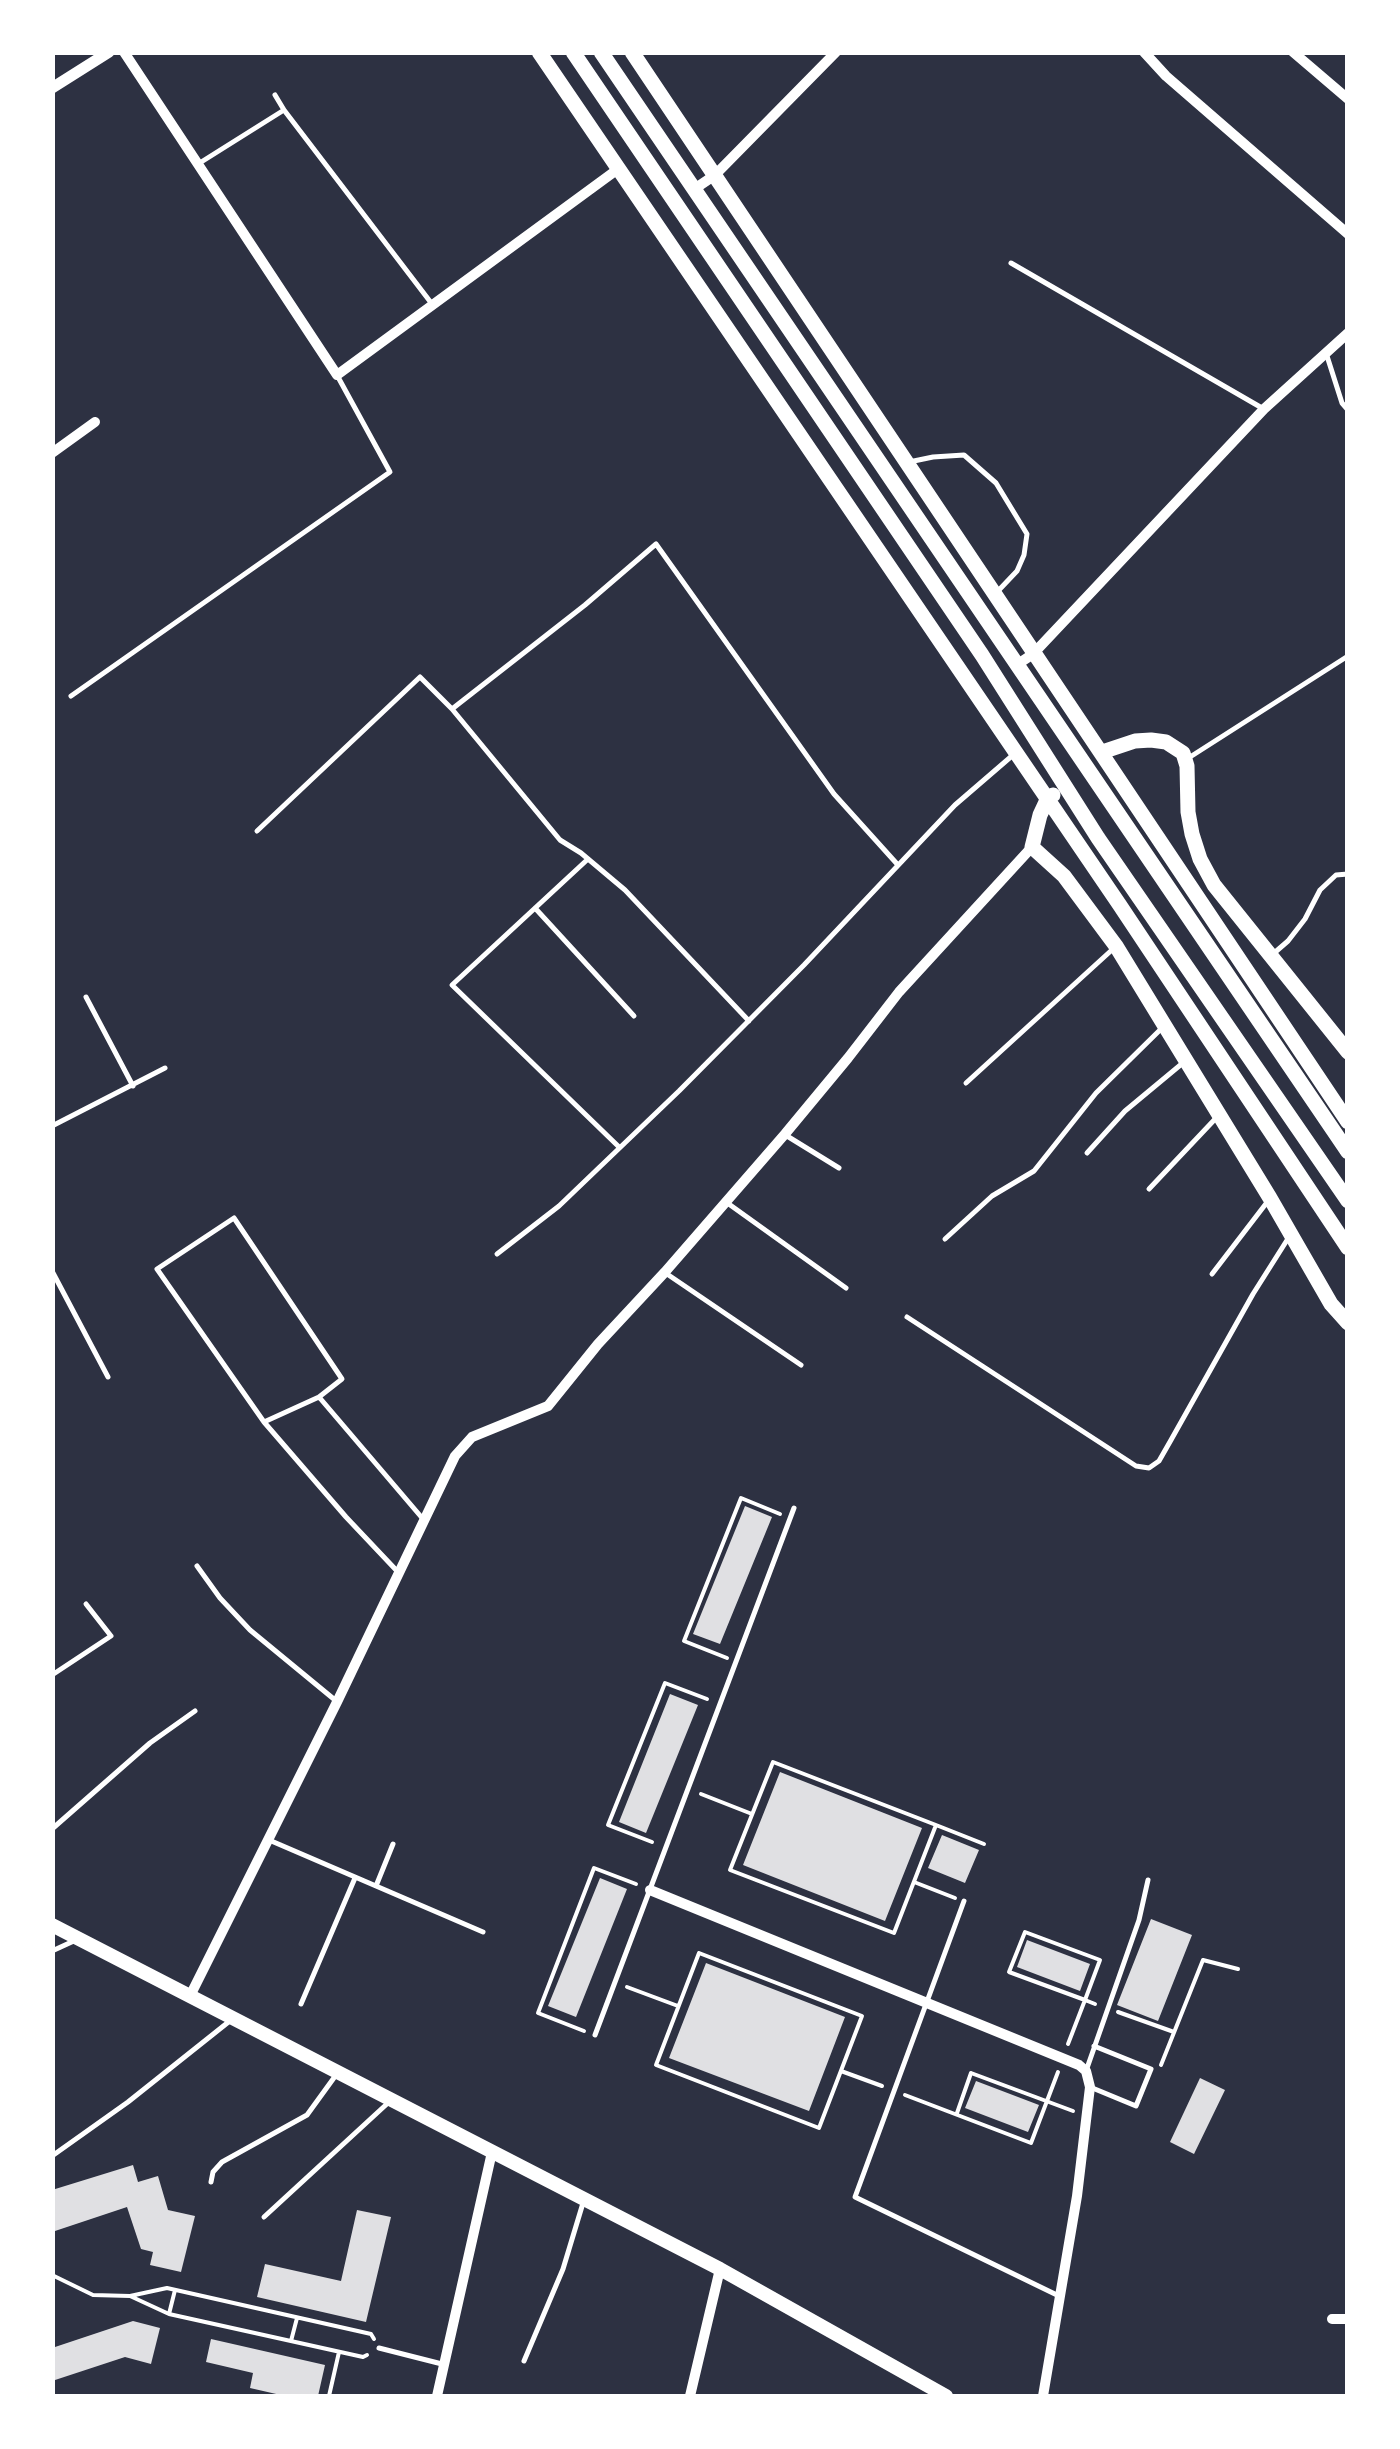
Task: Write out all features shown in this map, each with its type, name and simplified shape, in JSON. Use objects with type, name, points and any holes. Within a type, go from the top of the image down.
[{"type":"highway","points":[[539,52],[1119,904],[1348,1248]]},
{"type":"highway","points":[[573,52],[982,656],[1098,838],[1348,1201]]},
{"type":"highway","points":[[601,52],[1348,1152]]},
{"type":"highway","points":[[632,52],[1348,1122]]},
{"type":"highway","points":[[790,331],[810,319]]},
{"type":"highway","points":[[1102,752],[1151,740],[1176,747],[1186,759],[1188,812],[1200,860],[1214,885],[1348,1052]]},
{"type":"highway","points":[[1065,786],[1046,800],[1032,847],[1064,876],[1116,946],[1331,1304],[1348,1324]]},
{"type":"main road","points":[[52,1925],[720,2269],[946,2396]]},
{"type":"street","points":[[52,88],[110,52]]},
{"type":"street","points":[[124,52],[337,375],[618,169]]},
{"type":"street","points":[[694,190],[715,175],[836,52]]},
{"type":"street","points":[[1144,52],[1166,76],[1348,234]]},
{"type":"street","points":[[1293,52],[1348,98]]},
{"type":"street","points":[[1018,664],[1033,654],[1264,409],[1348,334]]},
{"type":"street","points":[[52,453],[95,422]]},
{"type":"street","points":[[190,1996],[454,1456],[472,1437],[548,1406],[598,1344],[785,1134],[899,992],[1032,847]]},
{"type":"street","points":[[650,1890],[1079,2064],[1086,2071],[1090,2087],[1043,2396]]},
{"type":"street","points":[[437,2396],[492,2152]]},
{"type":"street","points":[[690,2396],[720,2269]]},
{"type":"street","points":[[1332,2319],[1348,2319]]},
{"type":"lane","points":[[275,95],[432,304]]},
{"type":"lane","points":[[197,164],[284,110]]},
{"type":"lane","points":[[1011,263],[1264,409]]},
{"type":"lane","points":[[1326,353],[1342,403],[1348,410]]},
{"type":"lane","points":[[71,696],[390,472],[337,375]]},
{"type":"lane","points":[[906,463],[964,455],[996,483],[1027,534],[1017,571],[996,593]]},
{"type":"lane","points":[[452,709],[656,544],[834,794],[898,864]]},
{"type":"lane","points":[[1186,759],[1348,656]]},
{"type":"lane","points":[[258,831],[420,677],[452,709],[560,840],[625,890],[749,1021]]},
{"type":"lane","points":[[497,1254],[559,1206],[679,1092],[955,804],[1015,753]]},
{"type":"lane","points":[[588,859],[452,985],[619,1146]]},
{"type":"lane","points":[[1271,956],[1305,919],[1320,890],[1336,875],[1348,874]]},
{"type":"lane","points":[[535,908],[634,1016]]},
{"type":"lane","points":[[966,1083],[1116,946]]},
{"type":"lane","points":[[86,997],[133,1086]]},
{"type":"lane","points":[[945,1239],[992,1196],[1034,1171],[1096,1093],[1165,1024]]},
{"type":"lane","points":[[1087,1153],[1125,1111],[1186,1060]]},
{"type":"lane","points":[[52,1126],[166,1068]]},
{"type":"lane","points":[[1149,1189],[1219,1115]]},
{"type":"lane","points":[[785,1134],[839,1168]]},
{"type":"lane","points":[[1212,1274],[1270,1198]]},
{"type":"lane","points":[[726,1202],[846,1288]]},
{"type":"lane","points":[[264,1422],[319,1397],[342,1380],[234,1218],[156,1269],[264,1422],[399,1573]]},
{"type":"lane","points":[[908,1318],[1136,1466],[1149,1468],[1159,1460],[1290,1235]]},
{"type":"lane","points":[[52,1272],[108,1377]]},
{"type":"lane","points":[[664,1272],[800,1365]]},
{"type":"lane","points":[[319,1397],[423,1520]]},
{"type":"lane","points":[[596,2035],[794,1508]]},
{"type":"lane","points":[[197,1566],[250,1630],[337,1702]]},
{"type":"lane","points":[[52,1675],[111,1636],[86,1604]]},
{"type":"lane","points":[[52,1829],[150,1743],[195,1711]]},
{"type":"lane","points":[[269,1840],[483,1932]]},
{"type":"lane","points":[[376,1886],[394,1844]]},
{"type":"lane","points":[[301,2004],[355,1878]]},
{"type":"lane","points":[[1086,2071],[1139,1920],[1148,1880]]},
{"type":"lane","points":[[964,1901],[854,2196],[1061,2297]]},
{"type":"lane","points":[[52,1951],[78,1939]]},
{"type":"lane","points":[[52,2156],[141,2092],[233,2018]]},
{"type":"lane","points":[[1090,2087],[1136,2106],[1151,2069],[1094,2046]]},
{"type":"lane","points":[[211,2182],[213,2172],[222,2162],[307,2115],[338,2073]]},
{"type":"lane","points":[[264,2217],[392,2100]]},
{"type":"lane","points":[[524,2360],[563,2269],[584,2200]]},
{"type":"lane","points":[[379,2348],[445,2365]]},
{"type":"path","points":[[736,1661],[684,1640],[742,1498],[790,1518]]},
{"type":"path","points":[[666,1848],[608,1825],[665,1682],[720,1704]]},
{"type":"path","points":[[936,1825],[894,1933],[730,1870],[773,1762],[936,1825],[984,1844]]},
{"type":"path","points":[[688,1789],[752,1814]]},
{"type":"path","points":[[596,2035],[538,2013],[594,1868],[650,1890]]},
{"type":"path","points":[[914,1882],[964,1901]]},
{"type":"path","points":[[1100,1960],[1024,1932],[1009,1972],[1174,2032]]},
{"type":"path","points":[[699,1953],[862,2016],[819,2128],[656,2065],[678,2006],[699,1953]]},
{"type":"path","points":[[1151,2069],[1161,2067],[1203,1960],[1238,1969]]},
{"type":"path","points":[[615,1982],[678,2006]]},
{"type":"path","points":[[841,2071],[1031,2143]]},
{"type":"path","points":[[956,2114],[972,2074],[1086,2116]]},
{"type":"path","points":[[52,2274],[93,2294],[130,2296],[166,2288],[371,2334]]},
{"type":"path","points":[[169,2314],[175,2290]]},
{"type":"path","points":[[130,2296],[169,2314],[363,2357]]},
{"type":"path","points":[[291,2341],[297,2318]]},
{"type":"path","points":[[329,2396],[339,2352]]},
{"type":"building","points":[[745,1506],[772,1517],[720,1644],[693,1634]]},
{"type":"building","points":[[670,1694],[698,1705],[646,1833],[619,1822]]},
{"type":"building","points":[[780,1772],[922,1828],[885,1921],[743,1865]]},
{"type":"building","points":[[942,1835],[979,1850],[965,1883],[928,1868]]},
{"type":"building","points":[[600,1878],[627,1889],[576,2017],[548,2006]]},
{"type":"building","points":[[1151,1919],[1192,1935],[1158,2021],[1117,2005]]},
{"type":"building","points":[[1027,1940],[1090,1964],[1080,1991],[1017,1967]]},
{"type":"building","points":[[706,1963],[845,2017],[809,2111],[669,2058]]},
{"type":"building","points":[[1200,2078],[1225,2090],[1194,2154],[1170,2142]]},
{"type":"building","points":[[976,2081],[1039,2105],[1028,2132],[965,2108]]},
{"type":"building","points":[[133,2165],[138,2182],[158,2176],[168,2210],[195,2216],[181,2272],[150,2265],[153,2252],[141,2249],[127,2207],[52,2232],[52,2190]]},
{"type":"building","points":[[357,2210],[391,2217],[366,2322],[257,2297],[265,2264],[341,2281]]},
{"type":"building","points":[[133,2321],[160,2328],[151,2364],[125,2357],[52,2381],[52,2348]]},
{"type":"building","points":[[211,2339],[325,2365],[318,2396],[285,2396],[250,2388],[253,2373],[206,2362]]}]
